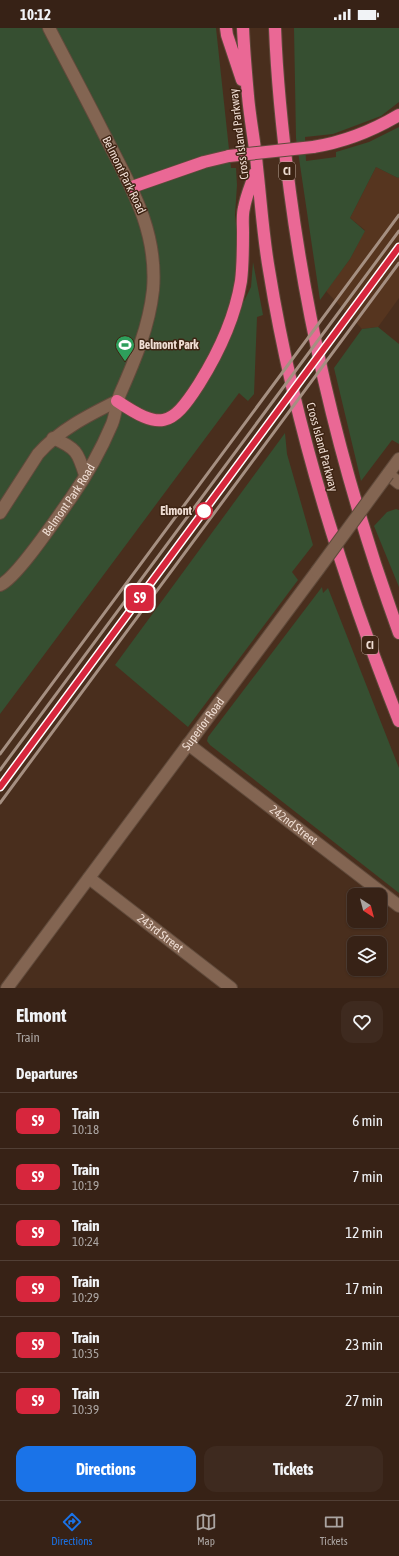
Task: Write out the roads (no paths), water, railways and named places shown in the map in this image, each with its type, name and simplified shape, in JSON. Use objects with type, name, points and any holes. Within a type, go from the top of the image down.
[{"type":"highway","points":[[226,28],[248,97]]},
{"type":"highway","name":"Cross Island Parkway","points":[[243,28],[248,97],[257,166],[261,214],[279,327],[305,441],[337,550],[375,661],[399,721]]},
{"type":"highway","name":"Cross Island Parkway","points":[[276,28],[281,123],[290,195],[307,300],[319,362],[346,471],[381,582],[399,633]]},
{"type":"highway","points":[[132,187],[204,162],[229,156],[314,147],[347,140],[365,133],[399,115]]},
{"type":"highway","points":[[117,401],[147,419],[164,421],[172,417],[186,404],[207,370],[219,348],[236,305],[241,280],[243,209],[257,166]]},
{"type":"street","name":"Belmont Park Road","points":[[0,585],[13,576],[86,475],[112,422],[117,401],[139,349],[146,328],[153,288],[153,255],[150,238],[140,206],[132,187],[49,28]]},
{"type":"street","points":[[0,513],[38,454],[53,438],[117,401]]},
{"type":"street","points":[[53,438],[73,449],[79,456],[86,475]]},
{"type":"street","name":"Superior Road","points":[[7,988],[399,459]]},
{"type":"street","points":[[388,474],[399,483]]},
{"type":"street","name":"242nd Street","points":[[188,744],[399,906]]},
{"type":"street","name":"243rd Street","points":[[89,878],[231,988]]},
{"type":"railway","points":[[0,754],[399,215]]},
{"type":"railway","points":[[0,770],[399,231]]},
{"type":"railway","points":[[0,787],[399,247]]},
{"type":"railway","points":[[0,803],[399,263]]},
{"type":"train","name":"S9","points":[[0,787],[399,247]]},
{"type":"place","name":"Belmont Park","points":[[125,362]]},
{"type":"place","name":"Elmont","points":[[204,511]]}]
